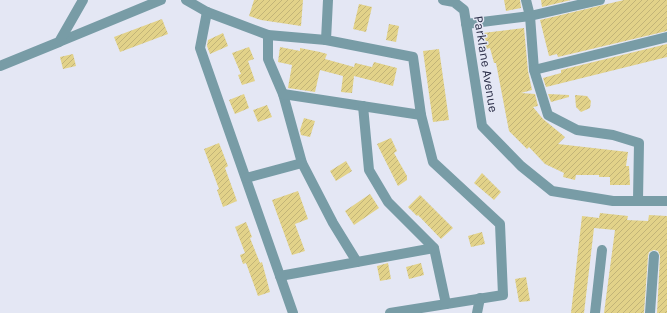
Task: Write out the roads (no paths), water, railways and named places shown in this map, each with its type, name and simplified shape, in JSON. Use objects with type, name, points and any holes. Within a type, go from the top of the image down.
[{"type":"street","points":[[59,42],[83,0]]},
{"type":"street","points":[[0,66],[161,0]]},
{"type":"street","points":[[186,0],[207,12],[268,35],[326,40],[413,57],[421,115],[433,162],[500,224],[503,295],[390,313]]},
{"type":"street","points":[[326,40],[328,0]]},
{"type":"street","name":"Parklane Avenue","points":[[443,0],[454,2],[464,10],[482,126],[521,166],[552,192],[613,201],[667,201]]},
{"type":"street","points":[[526,0],[530,16],[534,70],[548,115],[577,130],[612,135],[639,143],[638,200]]},
{"type":"street","points":[[466,24],[530,16],[600,0]]},
{"type":"street","points":[[207,12],[200,48],[293,313]]},
{"type":"street","points":[[268,35],[268,58],[283,94],[302,163],[333,223],[357,262]]},
{"type":"street","points":[[534,70],[667,37]]},
{"type":"street","points":[[283,94],[421,115]]},
{"type":"street","points":[[363,106],[369,170],[388,202],[434,248],[446,304]]},
{"type":"street","points":[[246,178],[302,163]]},
{"type":"street","points":[[280,276],[434,248]]},
{"type":"street","points":[[595,313],[602,250]]},
{"type":"street","points":[[650,313],[654,256]]},
{"type":"street","points":[[477,313],[480,298]]}]
